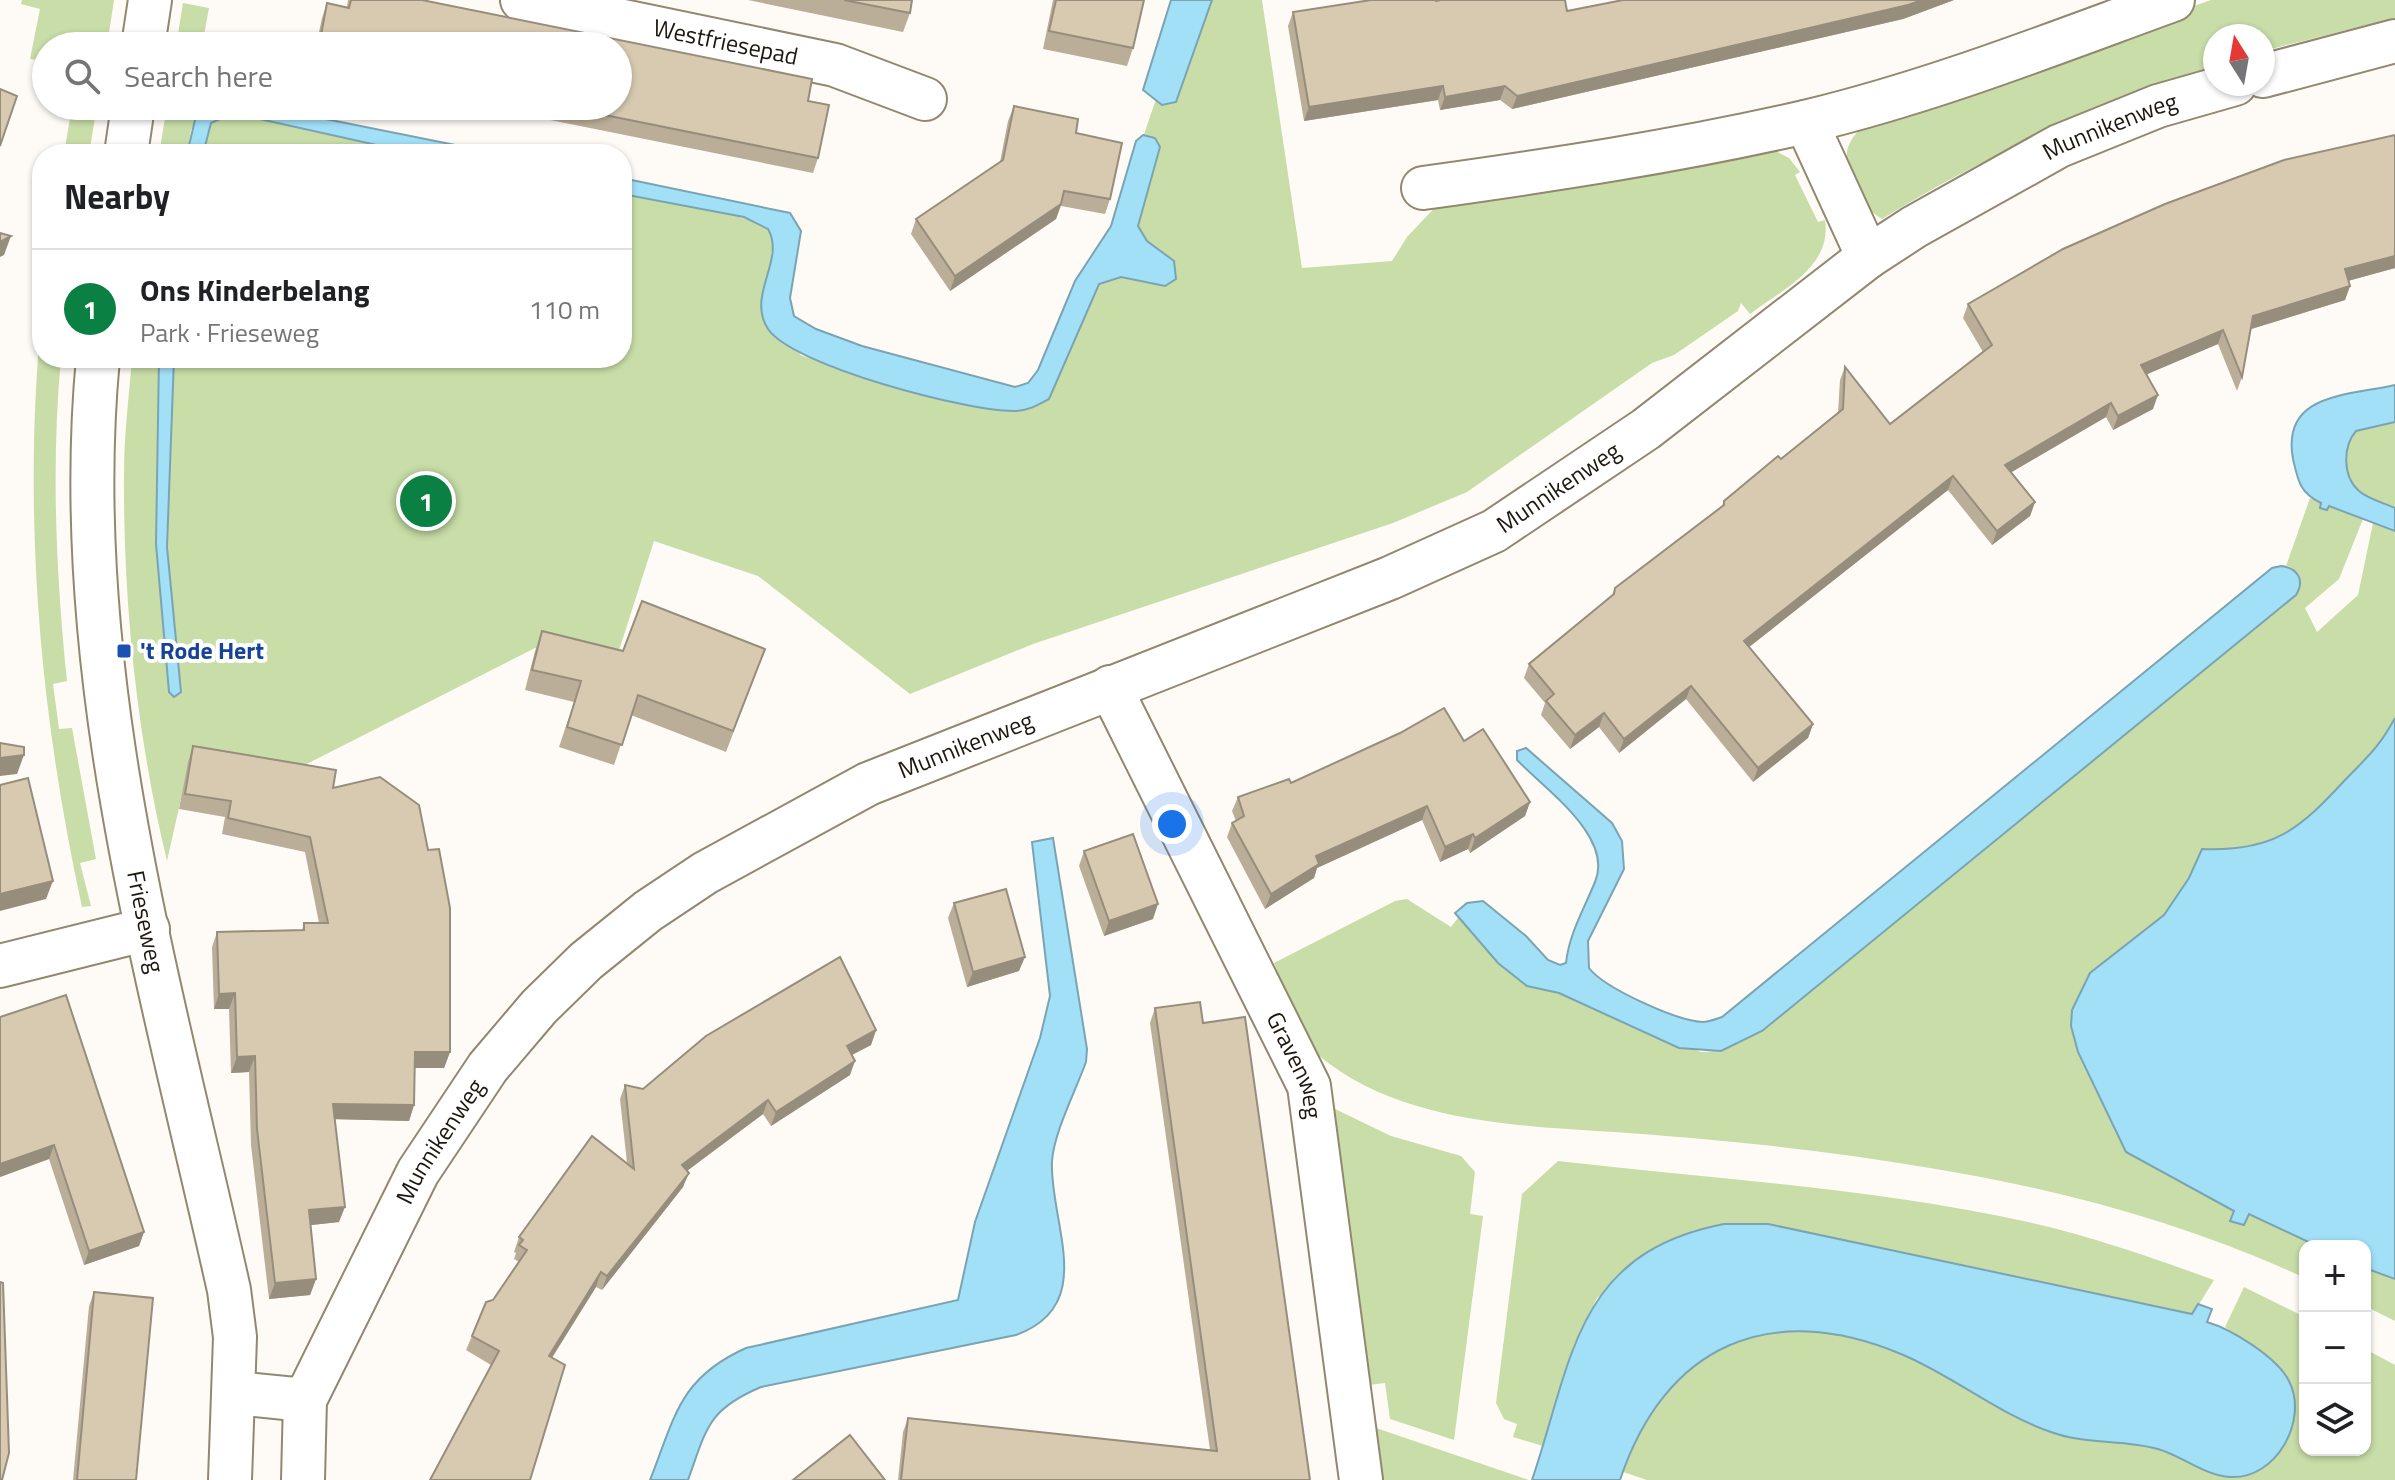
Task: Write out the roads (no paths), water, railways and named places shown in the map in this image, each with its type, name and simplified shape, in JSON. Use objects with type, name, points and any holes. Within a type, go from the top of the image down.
[{"type":"street","points":[[145,32],[150,0]]},
{"type":"street","name":"Westfriesepad","points":[[522,0],[835,65],[925,99]]},
{"type":"street","points":[[1423,188],[1590,165],[1806,122],[1934,86],[2173,0]]},
{"type":"street","points":[[2275,73],[2395,41]]},
{"type":"street","name":"Munnikenweg","points":[[305,1400],[418,1172],[488,1067],[539,1007],[586,961],[648,911],[705,873],[868,784],[1390,578],[1494,531],[1646,429],[1868,257],[1980,188],[2059,146],[2158,106],[2203,93]]},
{"type":"street","points":[[127,144],[131,120]]},
{"type":"street","points":[[1806,122],[1868,257]]},
{"type":"street","name":"Frieseweg","points":[[98,368],[92,479],[94,597],[106,713],[148,929],[229,1290],[235,1337],[230,1480]]},
{"type":"street","name":"Gravenweg","points":[[1110,687],[1309,1086],[1361,1480]]},
{"type":"street","points":[[0,966],[148,929]]},
{"type":"street","points":[[235,1393],[305,1400],[303,1480]]},
{"type":"water","points":[[1171,0],[1212,0],[1176,102],[1162,105],[1143,90]]},
{"type":"water","points":[[195,120],[218,120],[211,123],[206,144],[189,144]]},
{"type":"water","points":[[264,120],[331,120],[450,144],[372,144]]},
{"type":"water","points":[[1143,135],[1155,138],[1160,147],[1138,226],[1147,241],[1174,261],[1176,279],[1165,286],[1121,277],[1099,284],[1049,399],[1020,411],[961,404],[923,395],[811,358],[784,343],[768,329],[762,316],[761,303],[772,253],[768,229],[744,217],[632,196],[632,180],[790,213],[801,231],[790,298],[794,316],[816,329],[862,346],[1015,387],[1028,383],[1038,370],[1075,281],[1111,226],[1136,141]]},
{"type":"water","points":[[159,368],[174,368],[167,547],[181,692],[174,697],[169,692],[156,544]]},
{"type":"water","points":[[2395,385],[2395,422],[2356,431],[2346,461],[2353,485],[2359,491],[2395,508],[2395,531],[2329,506],[2327,510],[2320,508],[2321,503],[2308,495],[2299,480],[2293,459],[2292,437],[2297,421],[2307,409],[2322,401]]},
{"type":"water","points":[[2281,566],[2296,572],[2300,584],[2296,595],[1762,1031],[1721,1051],[1679,1048],[1559,993],[1527,986],[1498,963],[1455,913],[1467,903],[1483,901],[1526,936],[1548,960],[1560,965],[1566,963],[1574,932],[1595,882],[1598,865],[1595,848],[1574,815],[1517,760],[1517,751],[1526,748],[1612,823],[1622,841],[1624,869],[1588,941],[1589,968],[1609,985],[1659,1010],[1703,1022],[1722,1017],[2272,568]]},
{"type":"water","points":[[2395,718],[2395,1279],[2371,1270],[2371,1240],[2304,1240],[2249,1214],[2244,1225],[2230,1221],[2234,1211],[2126,1152],[2078,1052],[2071,1026],[2072,1010],[2090,973],[2164,915],[2189,878],[2202,849],[2248,847],[2266,842],[2298,825],[2329,797],[2383,737]]},
{"type":"water","points":[[1053,838],[1087,1049],[1086,1062],[1061,1124],[1052,1161],[1064,1260],[1063,1283],[1056,1304],[1041,1321],[1016,1335],[761,1387],[729,1404],[711,1423],[688,1480],[650,1480],[682,1402],[706,1372],[724,1360],[746,1348],[958,1300],[975,1222],[1040,1038],[1050,996],[1032,842]]},
{"type":"water","points":[[1724,1224],[1768,1224],[2192,1314],[2198,1304],[2212,1309],[2207,1322],[2252,1345],[2274,1363],[2289,1381],[2295,1413],[2291,1429],[2284,1445],[2261,1469],[2247,1475],[2221,1476],[2158,1449],[2077,1439],[2051,1432],[2012,1415],[1920,1363],[1853,1338],[1808,1332],[1766,1334],[1728,1346],[1694,1366],[1664,1396],[1640,1434],[1620,1480],[1532,1480],[1571,1353],[1588,1318],[1609,1286],[1637,1259],[1675,1238]]},
{"type":"place","name":"Ons Kinderbelang","points":[[426,501]]},
{"type":"place","name":"'t Rode Hert","points":[[124,651]]}]
